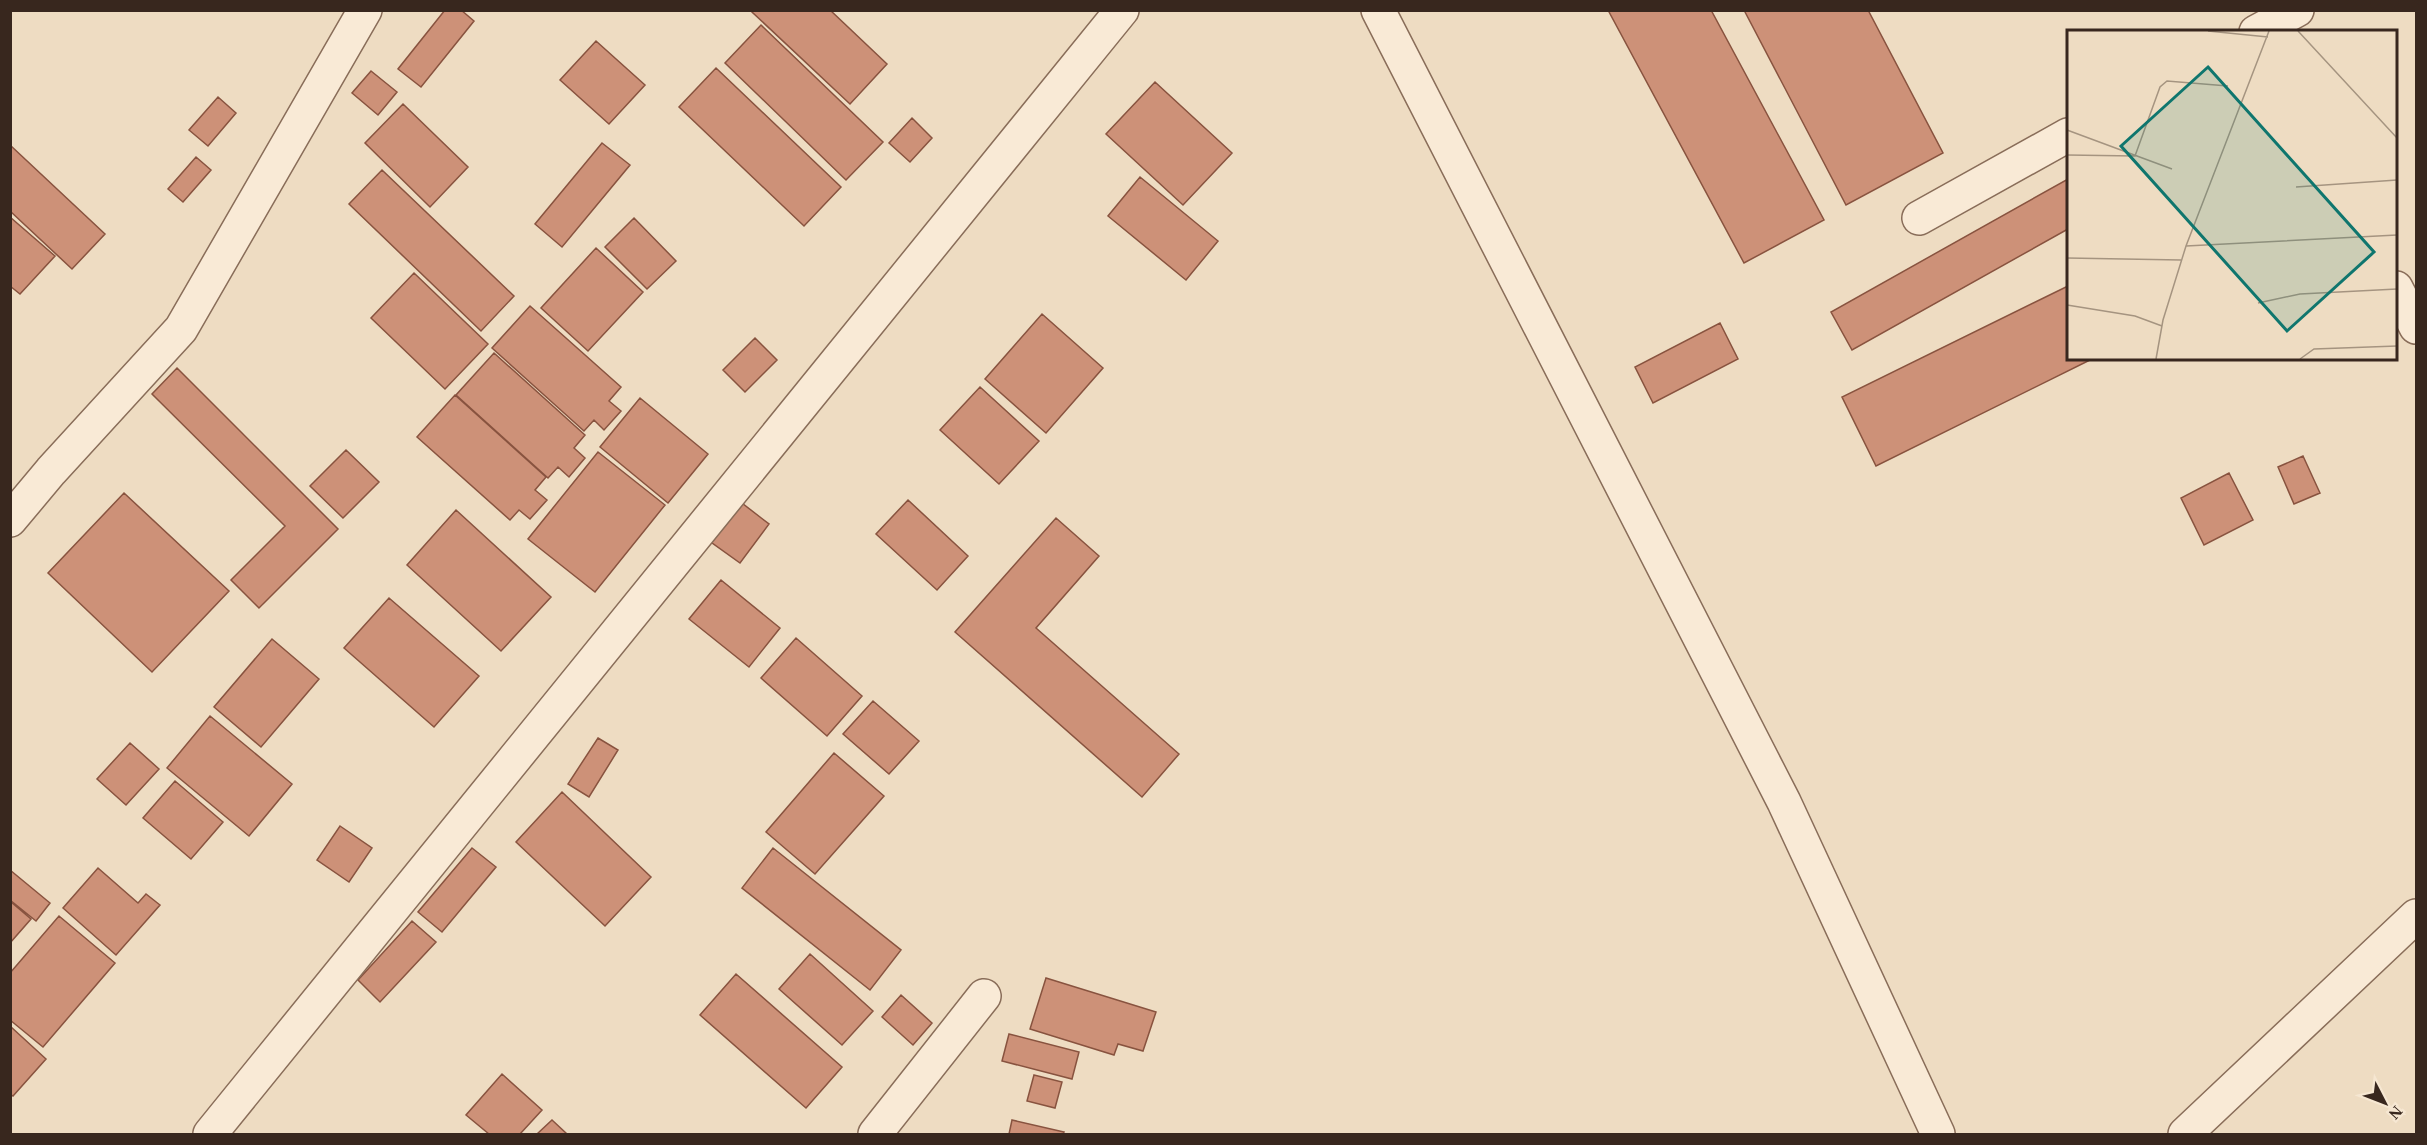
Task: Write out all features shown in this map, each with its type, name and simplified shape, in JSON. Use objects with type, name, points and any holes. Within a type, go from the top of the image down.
[{"type":"street","points":[[10,520],[51,471],[181,329],[365,10]]},
{"type":"street","points":[[210,1134],[1122,10]]},
{"type":"street","points":[[1378,10],[1784,802],[1938,1134]]},
{"type":"street","points":[[2258,30],[2275,10]]},
{"type":"street","points":[[2260,30],[2297,10]]},
{"type":"street","points":[[1919,218],[2067,136]]},
{"type":"street","points":[[2397,290],[2416,327]]},
{"type":"street","points":[[2186,1134],[2416,916]]},
{"type":"street","points":[[875,1134],[984,996]]},
{"type":"building","points":[[445,10],[461,10],[474,21],[421,87],[398,69]]},
{"type":"building","points":[[753,10],[830,10],[887,64],[850,104],[752,12]]},
{"type":"building","points":[[1608,10],[1711,10],[1824,220],[1744,263]]},
{"type":"building","points":[[1744,10],[1868,10],[1943,153],[1846,205]]},
{"type":"building","points":[[761,25],[883,142],[846,180],[725,63]]},
{"type":"building","points":[[596,41],[645,85],[609,124],[560,80]]},
{"type":"building","points":[[716,68],[841,187],[804,226],[679,107]]},
{"type":"building","points":[[371,71],[397,92],[378,115],[352,93]]},
{"type":"building","points":[[1155,82],[1232,153],[1183,205],[1106,134]]},
{"type":"building","points":[[218,97],[236,113],[208,146],[189,130]]},
{"type":"building","points":[[403,104],[468,167],[430,207],[365,143]]},
{"type":"building","points":[[912,118],[932,138],[910,162],[889,143]]},
{"type":"building","points":[[602,143],[630,165],[562,247],[535,224]]},
{"type":"building","points":[[10,145],[105,234],[72,269],[10,211]]},
{"type":"building","points":[[196,157],[211,170],[183,202],[168,189]]},
{"type":"building","points":[[382,170],[514,296],[481,331],[349,204]]},
{"type":"building","points":[[1140,177],[1218,241],[1186,280],[1108,216]]},
{"type":"building","points":[[2067,180],[2067,230],[1852,350],[1831,312]]},
{"type":"building","points":[[10,217],[55,256],[20,294],[10,286]]},
{"type":"building","points":[[634,218],[676,261],[647,289],[605,247]]},
{"type":"building","points":[[596,248],[643,292],[588,351],[541,308]]},
{"type":"building","points":[[414,273],[488,344],[445,389],[371,318]]},
{"type":"building","points":[[2067,286],[2067,360],[2090,360],[1876,466],[1842,397]]},
{"type":"building","points":[[530,306],[621,387],[609,401],[621,411],[604,430],[594,420],[584,431],[492,348]]},
{"type":"building","points":[[1042,314],[1103,368],[1046,433],[985,379]]},
{"type":"building","points":[[1720,323],[1738,359],[1653,403],[1635,367]]},
{"type":"building","points":[[755,338],[777,360],[745,392],[723,370]]},
{"type":"building","points":[[494,353],[585,435],[574,448],[585,458],[569,477],[558,467],[548,478],[456,395]]},
{"type":"building","points":[[177,368],[338,529],[259,608],[231,580],[285,526],[152,394]]},
{"type":"building","points":[[980,387],[1039,441],[999,484],[940,430]]},
{"type":"building","points":[[455,395],[546,477],[535,490],[547,500],[530,519],[519,510],[510,520],[417,437]]},
{"type":"building","points":[[640,398],[708,454],[668,503],[600,447]]},
{"type":"building","points":[[346,450],[379,482],[343,518],[310,486]]},
{"type":"building","points":[[598,452],[665,505],[595,592],[528,539]]},
{"type":"building","points":[[2303,456],[2320,493],[2294,504],[2278,467]]},
{"type":"building","points":[[2229,473],[2253,520],[2204,545],[2181,498]]},
{"type":"building","points":[[124,493],[229,591],[152,672],[48,573]]},
{"type":"building","points":[[738,500],[769,524],[740,563],[708,540]]},
{"type":"building","points":[[908,500],[968,556],[937,590],[876,534]]},
{"type":"building","points":[[456,510],[551,597],[501,651],[407,565]]},
{"type":"building","points":[[1056,518],[1099,556],[1036,628],[1179,754],[1142,797],[955,632]]},
{"type":"building","points":[[721,580],[780,628],[749,667],[689,619]]},
{"type":"building","points":[[389,598],[479,676],[434,727],[344,648]]},
{"type":"building","points":[[796,638],[862,696],[827,736],[761,678]]},
{"type":"building","points":[[272,639],[319,679],[261,747],[214,707]]},
{"type":"building","points":[[873,701],[919,741],[889,774],[843,734]]},
{"type":"building","points":[[210,716],[292,784],[249,836],[167,768]]},
{"type":"building","points":[[598,738],[618,750],[589,797],[568,784]]},
{"type":"building","points":[[130,743],[159,769],[126,805],[97,779]]},
{"type":"building","points":[[834,753],[884,796],[815,874],[766,832]]},
{"type":"building","points":[[175,781],[223,822],[191,859],[143,818]]},
{"type":"building","points":[[562,792],[651,877],[605,926],[516,842]]},
{"type":"building","points":[[340,826],[372,848],[349,882],[317,860]]},
{"type":"building","points":[[472,848],[496,867],[442,932],[418,912]]},
{"type":"building","points":[[773,848],[901,950],[870,990],[742,888]]},
{"type":"building","points":[[98,868],[138,903],[146,894],[160,905],[116,955],[63,908]]},
{"type":"building","points":[[10,870],[50,903],[36,921],[10,900]]},
{"type":"building","points":[[10,902],[31,919],[10,943]]},
{"type":"building","points":[[59,916],[115,963],[43,1047],[10,1020],[10,973]]},
{"type":"building","points":[[412,921],[436,942],[380,1002],[358,980]]},
{"type":"building","points":[[810,954],[873,1011],[842,1045],[779,989]]},
{"type":"building","points":[[736,974],[842,1067],[806,1108],[700,1015]]},
{"type":"building","points":[[1046,978],[1156,1012],[1143,1051],[1118,1044],[1114,1055],[1030,1029]]},
{"type":"building","points":[[901,995],[932,1023],[913,1045],[882,1017]]},
{"type":"building","points":[[10,1026],[46,1059],[13,1096],[10,1094]]},
{"type":"building","points":[[1009,1034],[1079,1052],[1072,1079],[1002,1061]]},
{"type":"building","points":[[502,1074],[542,1110],[520,1134],[489,1134],[466,1115]]},
{"type":"building","points":[[1034,1075],[1062,1082],[1055,1108],[1027,1101]]},
{"type":"building","points":[[552,1120],[567,1134],[537,1134]]},
{"type":"building","points":[[1012,1120],[1064,1132],[1063,1134],[1009,1134]]}]
